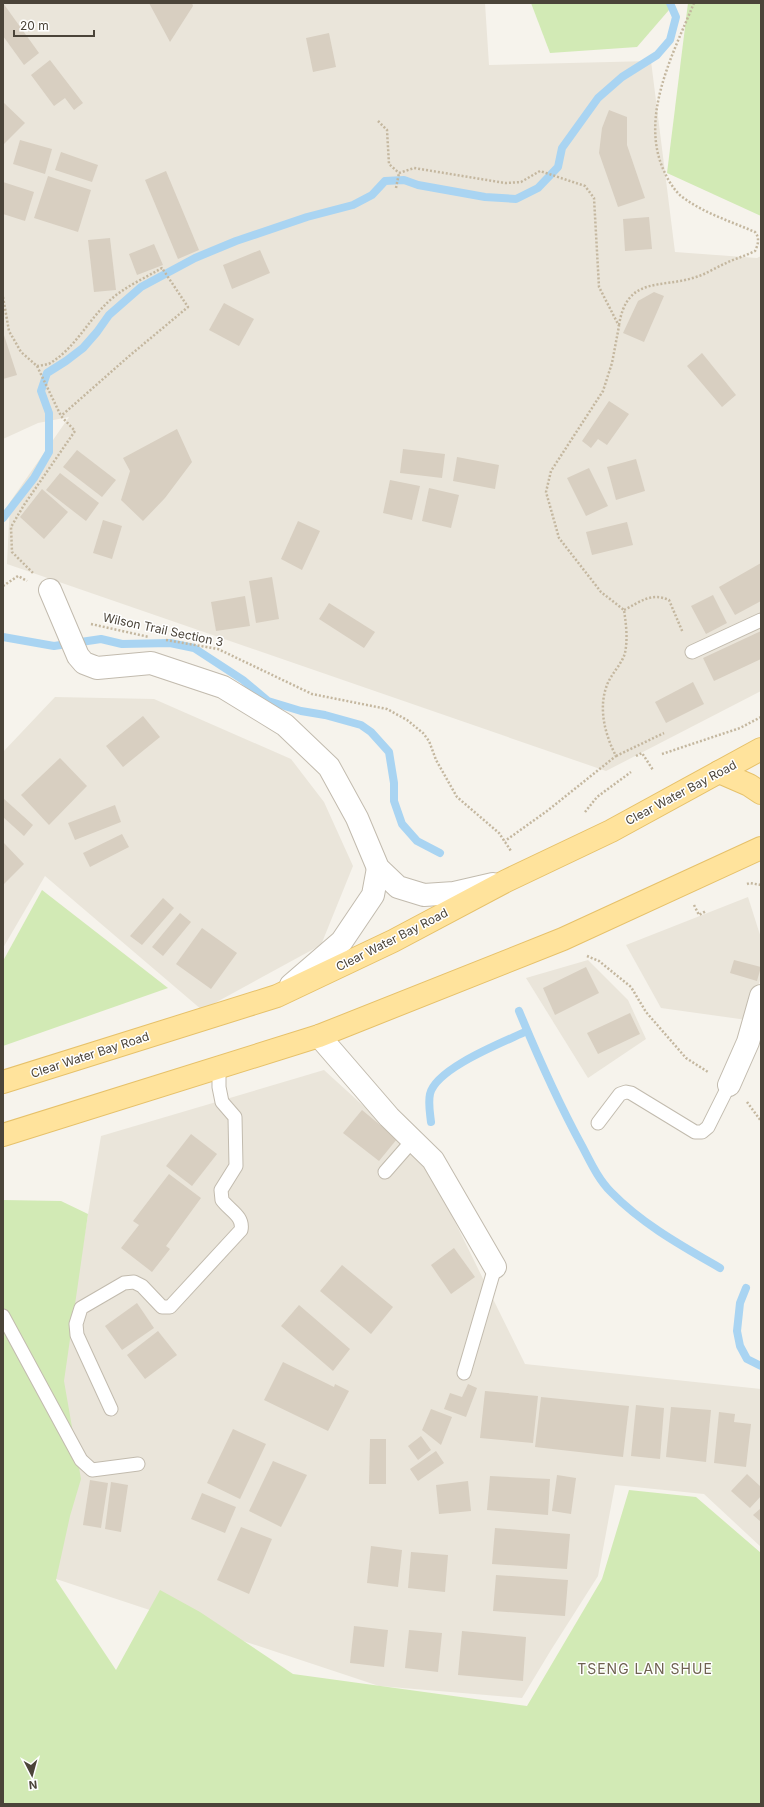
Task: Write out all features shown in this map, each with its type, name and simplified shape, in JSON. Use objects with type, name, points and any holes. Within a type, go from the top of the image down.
[{"type":"main road","name":"Clear Water Bay Road","points":[[3,1082],[277,996],[393,941],[506,881],[610,831],[761,749]]},
{"type":"main road","points":[[719,772],[761,792]]},
{"type":"main road","points":[[3,1135],[319,1036],[563,939],[761,848]]},
{"type":"street","points":[[50,590],[76,627],[78,656],[84,663],[97,668],[151,663],[223,687],[285,725],[329,768],[357,818],[378,868],[398,887],[424,895],[454,893],[506,881]]},
{"type":"street","points":[[277,996],[307,973],[342,941],[373,895],[378,868]]},
{"type":"street","points":[[728,1085],[748,1042],[761,996]]},
{"type":"street","points":[[319,1036],[389,1116],[433,1160],[495,1267]]},
{"type":"lane","points":[[692,652],[761,620]]},
{"type":"lane","points":[[111,1409],[77,1335],[76,1324],[81,1308],[124,1282],[134,1282],[142,1286],[162,1307],[170,1307],[241,1230],[242,1225],[240,1219],[222,1200],[221,1190],[236,1166],[235,1117],[222,1102],[219,1087],[219,1068]]},
{"type":"lane","points":[[598,1123],[620,1094],[626,1092],[632,1093],[695,1132],[702,1132],[708,1127],[728,1085]]},
{"type":"lane","points":[[385,1172],[413,1140]]},
{"type":"lane","points":[[464,1373],[495,1267]]},
{"type":"lane","points":[[3,1316],[81,1460],[86,1466],[92,1470],[138,1464]]},
{"type":"path","points":[[616,756],[608,740],[603,704],[607,685],[624,654],[627,627],[624,610],[601,592],[559,538],[546,492],[551,471],[602,392],[612,363],[621,316],[631,295],[646,286],[696,277],[755,252],[758,243],[755,232],[699,208],[680,195],[668,180],[660,162],[656,142],[655,122],[662,89],[675,50],[694,3]]},
{"type":"path","points":[[378,121],[387,130],[389,164],[399,174]]},
{"type":"path","points":[[399,174],[414,168],[505,183],[521,182],[540,171],[565,178],[585,186],[594,198],[599,287],[619,326]]},
{"type":"path","points":[[396,188],[399,174]]},
{"type":"path","points":[[37,366],[51,363],[78,338],[105,304],[133,284],[162,268],[188,307],[60,416]]},
{"type":"path","points":[[3,298],[9,331],[21,352],[37,366],[60,416],[75,431],[24,505],[11,527],[12,552],[50,590]]},
{"type":"path","points":[[624,610],[647,598],[660,596],[669,600],[692,652]]},
{"type":"path","name":"Wilson Trail Section 3","points":[[76,627],[151,637]]},
{"type":"path","name":"Wilson Trail Section 3","points":[[158,638],[218,649],[312,694],[387,709],[407,720],[423,733],[429,741],[436,760],[457,797],[499,833],[515,856]]},
{"type":"path","points":[[662,754],[740,728],[761,717]]},
{"type":"path","points":[[505,841],[548,811],[616,756],[664,733]]},
{"type":"path","points":[[636,756],[642,753],[653,770]]},
{"type":"path","points":[[585,812],[597,797],[631,772]]},
{"type":"path","points":[[750,883],[761,885]]},
{"type":"path","points":[[694,904],[699,915],[706,911]]},
{"type":"path","points":[[563,939],[572,949],[599,961],[632,987],[646,1012],[686,1058],[728,1085]]},
{"type":"shaded area","points":[[3,3],[485,3],[489,65],[651,61],[675,252],[757,258],[761,256],[761,691],[606,771],[7,564],[10,502],[69,417],[38,423],[3,439]]},
{"type":"shaded area","points":[[55,697],[154,699],[291,759],[324,802],[353,866],[321,945],[202,1010],[45,876],[3,948],[3,752]]},
{"type":"shaded area","points":[[748,897],[761,938],[761,977],[747,1020],[661,1008],[626,945]]},
{"type":"shaded area","points":[[588,960],[628,1000],[646,1039],[588,1078],[526,978]]},
{"type":"shaded area","points":[[324,1070],[426,1163],[525,1364],[761,1389],[761,1547],[704,1494],[615,1485],[598,1576],[522,1698],[379,1686],[29,1570],[101,1136]]},
{"type":"green space","points":[[531,3],[675,3],[637,47],[550,53]]},
{"type":"green space","points":[[688,3],[761,3],[761,216],[667,173]]},
{"type":"green space","points":[[42,890],[168,988],[3,1046],[3,961]]},
{"type":"green space","points":[[3,1200],[61,1201],[88,1214],[64,1381],[81,1479],[70,1516],[56,1580],[116,1670],[160,1590],[200,1612],[293,1674],[527,1706],[602,1579],[629,1490],[696,1497],[761,1553],[761,1804],[3,1804]]},
{"type":"building","points":[[3,3],[39,53],[24,65],[3,36]]},
{"type":"building","points":[[149,3],[192,3],[193,6],[170,42]]},
{"type":"building","points":[[329,33],[336,67],[313,72],[306,38]]},
{"type":"building","points":[[50,60],[83,103],[74,110],[65,98],[54,106],[31,75]]},
{"type":"building","points":[[3,102],[25,123],[3,145]]},
{"type":"building","points":[[609,110],[627,117],[627,145],[645,198],[618,207],[599,153],[602,128]]},
{"type":"building","points":[[20,140],[52,149],[45,174],[13,164]]},
{"type":"building","points":[[61,152],[98,165],[92,182],[55,170]]},
{"type":"building","points":[[166,171],[199,250],[178,259],[145,180]]},
{"type":"building","points":[[48,176],[91,190],[78,232],[34,218]]},
{"type":"building","points":[[3,182],[34,192],[25,221],[3,214]]},
{"type":"building","points":[[649,217],[652,249],[625,251],[623,219]]},
{"type":"building","points":[[110,238],[116,290],[94,292],[88,240]]},
{"type":"building","points":[[154,244],[163,265],[137,275],[129,254]]},
{"type":"building","points":[[260,250],[270,273],[232,289],[223,265]]},
{"type":"building","points":[[654,292],[664,296],[644,342],[623,333],[638,301]]},
{"type":"building","points":[[224,303],[254,319],[239,346],[209,330]]},
{"type":"building","points":[[3,332],[17,375],[3,379]]},
{"type":"building","points":[[702,353],[736,395],[722,407],[687,366]]},
{"type":"building","points":[[609,401],[629,414],[607,445],[598,439],[591,448],[582,441]]},
{"type":"building","points":[[177,429],[192,462],[165,498],[143,521],[121,500],[130,471],[123,458]]},
{"type":"building","points":[[403,449],[445,454],[442,478],[400,473]]},
{"type":"building","points":[[77,450],[116,480],[102,497],[63,467]]},
{"type":"building","points":[[457,457],[499,465],[495,489],[453,481]]},
{"type":"building","points":[[636,459],[645,491],[616,500],[607,467]]},
{"type":"building","points":[[589,468],[608,506],[586,516],[567,478]]},
{"type":"building","points":[[60,473],[99,503],[86,521],[46,490]]},
{"type":"building","points":[[390,480],[420,486],[412,520],[383,513]]},
{"type":"building","points":[[429,488],[459,495],[451,528],[422,521]]},
{"type":"building","points":[[42,489],[68,512],[44,539],[20,517]]},
{"type":"building","points":[[103,520],[122,526],[112,559],[93,553]]},
{"type":"building","points":[[298,521],[320,531],[302,570],[281,559]]},
{"type":"building","points":[[627,522],[633,545],[592,555],[586,532]]},
{"type":"building","points":[[761,563],[761,601],[735,615],[719,587]]},
{"type":"building","points":[[272,577],[279,619],[256,623],[249,581]]},
{"type":"building","points":[[713,595],[727,623],[706,634],[691,606]]},
{"type":"building","points":[[245,596],[250,626],[216,631],[211,602]]},
{"type":"building","points":[[329,603],[375,632],[364,648],[319,619]]},
{"type":"building","points":[[761,631],[761,659],[714,681],[703,658]]},
{"type":"building","points":[[693,682],[704,704],[666,723],[655,702]]},
{"type":"building","points":[[143,716],[160,737],[123,767],[106,746]]},
{"type":"building","points":[[60,758],[87,786],[49,825],[21,795]]},
{"type":"building","points":[[3,798],[33,825],[24,836],[3,817]]},
{"type":"building","points":[[115,805],[121,822],[75,840],[68,823]]},
{"type":"building","points":[[122,834],[129,847],[90,867],[83,853]]},
{"type":"building","points":[[3,842],[24,864],[3,885]]},
{"type":"building","points":[[163,898],[174,908],[142,945],[130,936]]},
{"type":"building","points":[[180,913],[191,922],[163,956],[152,947]]},
{"type":"building","points":[[202,928],[237,953],[211,989],[176,964]]},
{"type":"building","points":[[734,960],[761,967],[757,981],[730,973]]},
{"type":"building","points":[[586,967],[599,993],[555,1015],[543,988]]},
{"type":"building","points":[[630,1013],[640,1034],[598,1054],[587,1033]]},
{"type":"building","points":[[362,1110],[397,1139],[379,1161],[343,1133]]},
{"type":"building","points":[[191,1134],[217,1154],[192,1186],[166,1166]]},
{"type":"building","points":[[169,1174],[201,1198],[166,1246],[170,1249],[152,1272],[121,1248],[139,1225],[133,1221]]},
{"type":"building","points":[[454,1248],[475,1277],[451,1294],[431,1265]]},
{"type":"building","points":[[342,1265],[393,1307],[371,1334],[320,1291]]},
{"type":"building","points":[[137,1303],[154,1328],[122,1350],[105,1326]]},
{"type":"building","points":[[299,1305],[350,1349],[333,1371],[281,1326]]},
{"type":"building","points":[[158,1331],[177,1355],[145,1379],[127,1355]]},
{"type":"building","points":[[283,1362],[334,1387],[335,1384],[349,1391],[328,1431],[264,1400]]},
{"type":"building","points":[[468,1384],[477,1388],[466,1417],[444,1409],[450,1393],[462,1397]]},
{"type":"building","points":[[485,1391],[538,1396],[533,1443],[480,1438]]},
{"type":"building","points":[[541,1397],[629,1406],[623,1457],[535,1447]]},
{"type":"building","points":[[636,1405],[664,1408],[660,1459],[631,1456]]},
{"type":"building","points":[[671,1407],[711,1410],[706,1462],[666,1457]]},
{"type":"building","points":[[431,1409],[452,1417],[441,1445],[422,1430]]},
{"type":"building","points":[[719,1412],[735,1414],[734,1422],[751,1424],[746,1467],[714,1463]]},
{"type":"building","points":[[233,1429],[266,1444],[240,1499],[207,1483]]},
{"type":"building","points":[[421,1436],[431,1450],[418,1460],[408,1446]]},
{"type":"building","points":[[370,1439],[386,1439],[386,1484],[369,1484]]},
{"type":"building","points":[[436,1451],[444,1463],[418,1481],[410,1469]]},
{"type":"building","points":[[273,1461],[307,1475],[281,1527],[249,1511]]},
{"type":"building","points":[[747,1474],[761,1487],[761,1496],[750,1508],[731,1491]]},
{"type":"building","points":[[557,1475],[576,1478],[571,1514],[552,1511]]},
{"type":"building","points":[[490,1476],[550,1479],[548,1515],[487,1510]]},
{"type":"building","points":[[90,1480],[108,1483],[101,1528],[83,1525]]},
{"type":"building","points":[[468,1481],[471,1511],[439,1514],[436,1485]]},
{"type":"building","points":[[111,1482],[128,1485],[121,1532],[105,1529]]},
{"type":"building","points":[[202,1493],[236,1507],[225,1533],[191,1519]]},
{"type":"building","points":[[761,1508],[761,1522],[753,1515]]},
{"type":"building","points":[[241,1527],[272,1539],[249,1594],[217,1580]]},
{"type":"building","points":[[495,1528],[570,1534],[567,1569],[492,1564]]},
{"type":"building","points":[[371,1546],[402,1550],[398,1587],[367,1583]]},
{"type":"building","points":[[411,1552],[448,1555],[445,1592],[408,1588]]},
{"type":"building","points":[[496,1575],[568,1580],[565,1616],[493,1611]]},
{"type":"building","points":[[354,1626],[388,1630],[384,1667],[350,1663]]},
{"type":"building","points":[[409,1630],[442,1633],[438,1672],[405,1668]]},
{"type":"building","points":[[462,1631],[526,1637],[523,1681],[458,1675]]},
{"type":"waterway","points":[[3,518],[34,478],[49,452],[49,413],[41,391],[47,373],[83,348],[109,315],[141,287],[195,258],[236,241],[307,217],[353,205],[372,195],[385,181],[404,180],[418,185],[485,197],[516,199],[538,188],[558,167],[562,148],[598,98],[622,77],[657,55],[670,40],[676,17],[670,3]]},
{"type":"waterway","points":[[3,637],[54,646],[101,639],[122,644],[170,643],[194,648],[243,680],[268,701],[301,711],[325,715],[361,725],[371,732],[389,752],[394,783],[394,801],[402,824],[417,841],[440,853]]},
{"type":"waterway","points":[[519,1011],[565,1113],[595,1170],[606,1187],[623,1204],[649,1224],[677,1243],[720,1268]]},
{"type":"waterway","points":[[431,1122],[429,1097],[435,1084],[444,1075],[472,1057],[527,1031]]},
{"type":"waterway","points":[[746,1288],[740,1303],[737,1331],[740,1346],[747,1359],[761,1366]]},
{"type":"district","name":"TSENG LAN SHUE","points":[[645,1669]]}]
